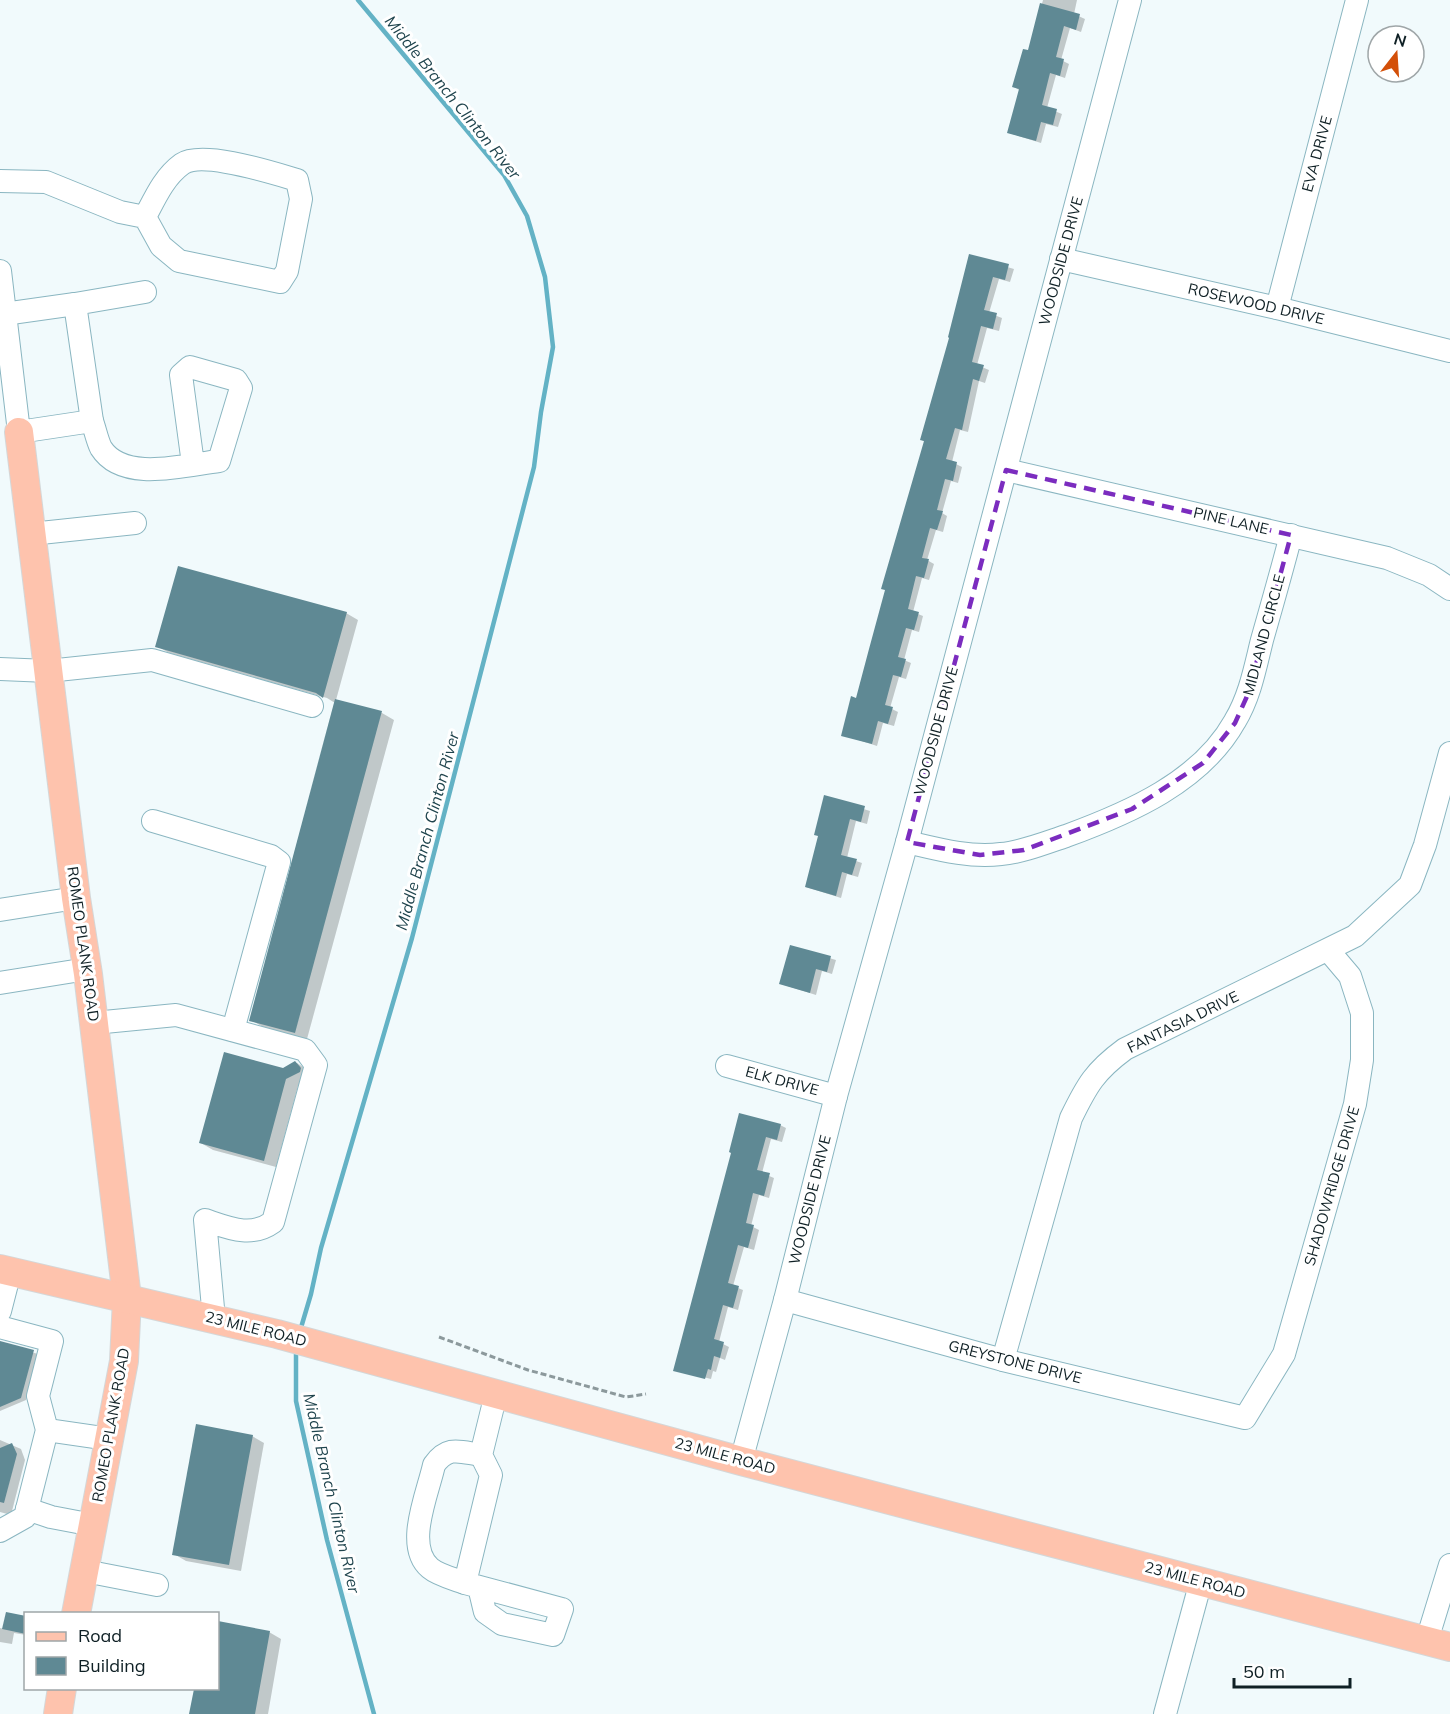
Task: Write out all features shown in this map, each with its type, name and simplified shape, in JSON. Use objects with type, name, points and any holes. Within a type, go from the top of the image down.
[{"type":"main road","name":"ROMEO PLANK ROAD","points":[[19,432],[127,1298],[124,1360],[76,1612]]},
{"type":"main road","name":"23 MILE ROAD","points":[[5,1270],[277,1334],[741,1461],[1201,1581],[1443,1641]]},
{"type":"main road","points":[[58,1714],[62,1690]]},
{"type":"street","name":"WOODSIDE DRIVE","points":[[741,1461],[785,1300],[836,1096],[907,842],[1130,0]]},
{"type":"street","name":"EVA DRIVE","points":[[1277,308],[1358,0]]},
{"type":"street","points":[[0,181],[46,182],[120,212],[145,217],[161,246],[179,261],[280,282],[287,271],[302,199],[297,180],[207,158],[184,163],[162,184],[145,217]]},
{"type":"street","name":"ROSEWOOD DRIVE","points":[[1061,259],[1277,308],[1450,351]]},
{"type":"street","name":"ROMEO PLANK ROAD","points":[[0,271],[19,432]]},
{"type":"street","points":[[2,303],[75,304],[145,292]]},
{"type":"street","points":[[75,304],[92,421],[101,448],[115,462],[143,471],[193,464]]},
{"type":"street","points":[[19,432],[92,421]]},
{"type":"street","name":"PINE LANE","points":[[1006,470],[1388,558],[1429,575],[1450,589]]},
{"type":"street","points":[[31,534],[135,523]]},
{"type":"street","name":"MIDLAND CIRCLE","points":[[907,842],[957,853],[980,855],[1024,850],[1100,824],[1132,809],[1190,774],[1218,747],[1244,705],[1291,535]]},
{"type":"street","points":[[0,669],[48,671],[152,660],[312,706]]},
{"type":"street","name":"FANTASIA DRIVE","points":[[1003,1360],[1071,1118],[1085,1090],[1103,1065],[1125,1049],[1355,936],[1410,885],[1425,845],[1450,753]]},
{"type":"street","points":[[153,821],[271,856],[279,862],[233,1030]]},
{"type":"street","points":[[0,910],[76,898]]},
{"type":"street","name":"SHADOWRIDGE DRIVE","points":[[1245,1418],[1284,1354],[1355,1104],[1362,1060],[1362,1012],[1350,976],[1328,950]]},
{"type":"street","points":[[0,983],[87,969]]},
{"type":"street","points":[[94,1023],[176,1015],[305,1050],[316,1065],[273,1222],[263,1229],[250,1232],[205,1220],[214,1319]]},
{"type":"street","name":"ELK DRIVE","points":[[727,1066],[836,1096]]},
{"type":"street","points":[[0,1311],[5,1270]]},
{"type":"street","name":"GREYSTONE DRIVE","points":[[785,1300],[1003,1360],[1245,1418]]},
{"type":"street","points":[[0,1327],[52,1341],[38,1396],[47,1430],[25,1517],[0,1531]]},
{"type":"street","points":[[481,1455],[448,1452],[441,1455],[434,1465],[417,1534],[418,1548],[430,1569],[472,1585],[491,1475],[481,1455],[496,1394]]},
{"type":"street","points":[[47,1430],[109,1439]]},
{"type":"street","points":[[27,1509],[51,1517],[93,1525]]},
{"type":"street","points":[[1443,1641],[1450,1565]]},
{"type":"street","points":[[85,1571],[157,1585]]},
{"type":"street","points":[[1165,1714],[1201,1581]]},
{"type":"path","points":[[439,1337],[548,1375],[626,1397],[646,1394]]},
{"type":"highlighted area","points":[[1006,470],[1291,535],[1248,694],[1235,723],[1203,763],[1132,809],[1024,850],[980,855],[907,842]]},
{"type":"building","points":[[1040,3],[1080,14],[1076,30],[1064,26],[1056,57],[1064,59],[1060,76],[1050,73],[1042,105],[1057,109],[1053,125],[1041,122],[1036,141],[1007,133],[1019,89],[1012,87],[1023,49],[1028,50]]},
{"type":"building","points":[[969,254],[1009,264],[1005,280],[993,277],[984,310],[997,313],[993,329],[981,326],[972,362],[984,365],[979,381],[973,379],[962,430],[955,428],[946,459],[957,462],[953,481],[945,479],[937,510],[943,511],[937,530],[930,528],[922,558],[929,559],[924,578],[916,576],[908,609],[919,612],[914,630],[906,628],[898,657],[906,659],[901,677],[893,675],[885,705],[893,707],[888,724],[878,721],[872,744],[841,736],[851,696],[856,698],[885,590],[881,589],[924,441],[920,440],[949,338]]},
{"type":"building","points":[[178,566],[347,612],[323,698],[316,693],[155,647]]},
{"type":"building","points":[[335,699],[382,711],[295,1033],[249,1021]]},
{"type":"building","points":[[824,795],[865,806],[861,822],[850,819],[841,855],[857,859],[852,875],[842,872],[836,896],[805,887],[818,836],[814,835]]},
{"type":"building","points":[[790,945],[831,956],[827,972],[816,969],[810,993],[779,984]]},
{"type":"building","points":[[224,1052],[283,1068],[295,1061],[301,1068],[300,1072],[286,1079],[264,1161],[199,1143]]},
{"type":"building","points":[[739,1113],[781,1124],[777,1140],[766,1137],[757,1170],[770,1173],[764,1196],[753,1193],[746,1223],[754,1225],[748,1248],[738,1245],[728,1283],[739,1286],[733,1308],[723,1305],[714,1339],[724,1342],[720,1358],[714,1356],[711,1370],[708,1369],[705,1379],[673,1371],[731,1153],[729,1152]]},
{"type":"building","points":[[0,1341],[34,1350],[21,1398],[0,1407]]},
{"type":"building","points":[[196,1424],[253,1435],[229,1565],[172,1555]]},
{"type":"building","points":[[12,1443],[17,1454],[4,1503],[0,1502],[0,1448]]},
{"type":"building","points":[[6,1612],[24,1616],[24,1634],[2,1629]]},
{"type":"building","points":[[219,1621],[270,1631],[255,1714],[189,1714],[194,1690],[219,1690]]},
{"type":"waterway","name":"Middle Branch Clinton River","points":[[300,1331],[321,1248],[412,938],[534,467],[553,347],[545,277],[527,216],[504,175],[358,0]]},
{"type":"waterway","name":"Middle Branch Clinton River","points":[[296,1351],[296,1401],[327,1540],[374,1714]]}]
